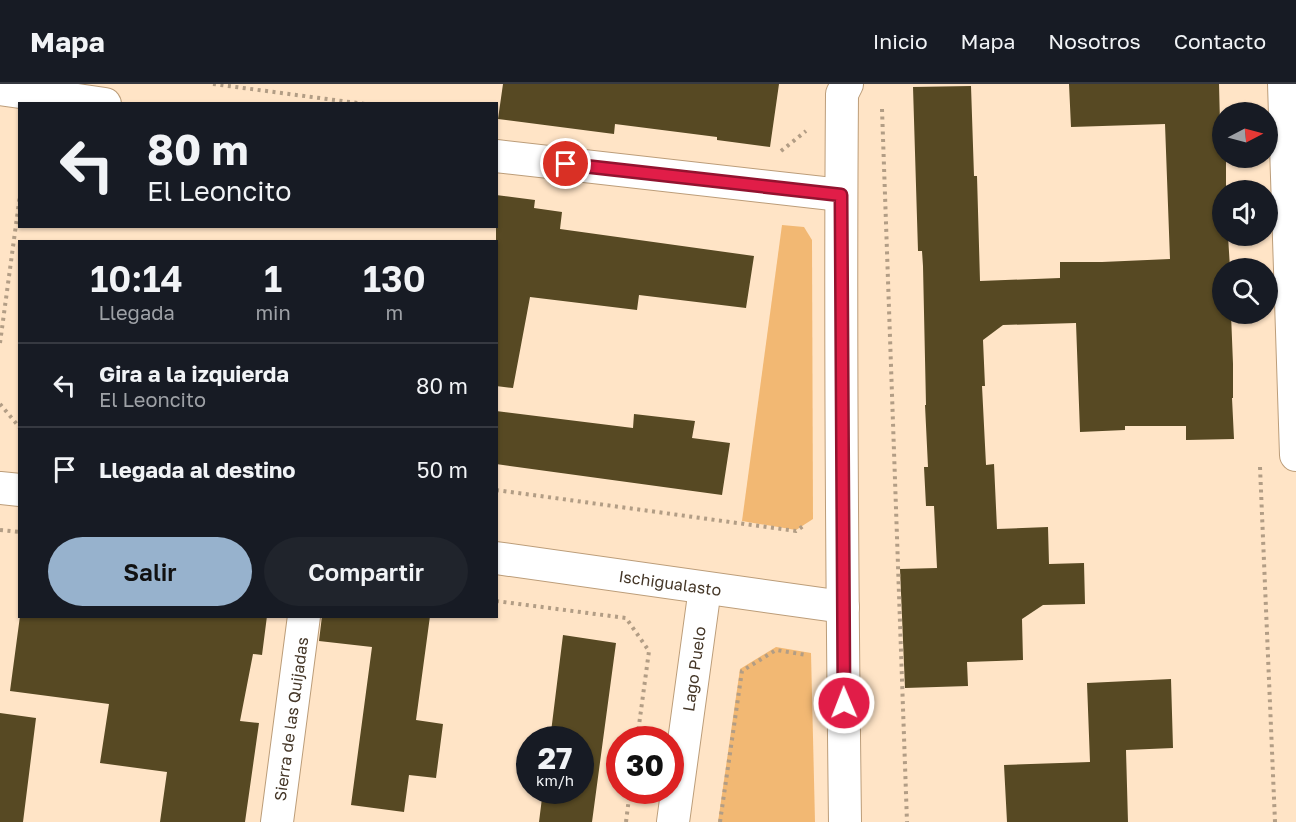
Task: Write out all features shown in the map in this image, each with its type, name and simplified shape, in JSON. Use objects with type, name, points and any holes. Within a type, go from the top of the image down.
[{"type":"street","points":[[846,822],[841,195],[842,94],[847,84]]},
{"type":"street","points":[[1284,84],[1296,455]]},
{"type":"street","points":[[0,89],[91,102]]},
{"type":"street","points":[[498,156],[841,195]]},
{"type":"street","points":[[0,488],[18,490]]},
{"type":"street","name":"Ischigualasto","points":[[498,558],[843,607]]},
{"type":"street","name":"Lago Puelo","points":[[673,822],[705,588]]},
{"type":"street","name":"Sierra de las Quijadas","points":[[277,822],[304,618]]},
{"type":"path","points":[[213,84],[350,102]]},
{"type":"path","points":[[882,108],[907,822]]},
{"type":"path","points":[[774,156],[808,129]]},
{"type":"path","points":[[0,343],[18,210]]},
{"type":"path","points":[[0,404],[18,426]]},
{"type":"path","points":[[1260,467],[1275,822]]},
{"type":"path","points":[[498,490],[796,531],[813,519]]},
{"type":"path","points":[[0,530],[18,532]]},
{"type":"path","points":[[498,601],[626,618],[649,651],[639,726]]},
{"type":"path","points":[[720,822],[742,671],[776,650],[808,656]]},
{"type":"path","points":[[626,822],[628,804]]},
{"type":"shaded area","points":[[782,225],[804,227],[812,240],[813,519],[796,530],[742,521]]},
{"type":"shaded area","points":[[776,647],[811,653],[815,822],[718,822],[740,669]]},
{"type":"building","points":[[503,84],[779,84],[770,147],[717,140],[717,137],[615,124],[614,134],[498,119]]},
{"type":"building","points":[[1069,84],[1219,84],[1219,102],[1212,102],[1212,168],[1226,168],[1226,180],[1212,180],[1212,246],[1229,246],[1229,258],[1212,258],[1212,324],[1231,324],[1234,439],[1186,440],[1186,426],[1125,426],[1125,430],[1080,432],[1076,323],[1003,325],[983,340],[985,386],[982,386],[986,465],[994,464],[997,529],[1048,527],[1049,564],[1084,563],[1085,604],[1043,605],[1022,619],[1023,660],[967,662],[968,686],[905,688],[900,569],[937,568],[934,506],[926,506],[924,467],[928,467],[923,266],[922,251],[918,251],[913,87],[971,86],[974,176],[977,176],[980,281],[1060,278],[1060,262],[1170,259],[1165,124],[1071,127]]},
{"type":"building","points":[[498,195],[535,200],[534,208],[562,212],[560,229],[754,256],[746,308],[639,295],[637,310],[530,297],[513,388],[498,386],[498,240],[496,240]]},
{"type":"building","points":[[498,411],[633,428],[634,414],[695,421],[692,438],[730,443],[722,495],[498,464]]},
{"type":"building","points":[[20,618],[267,618],[262,655],[253,654],[240,721],[259,723],[245,822],[160,822],[167,772],[100,763],[109,704],[10,691]]},
{"type":"building","points":[[322,618],[430,618],[416,720],[443,724],[436,778],[409,775],[404,812],[351,805],[372,647],[319,641]]},
{"type":"building","points":[[563,635],[616,643],[592,822],[539,822],[541,804],[594,804],[594,726],[552,726]]},
{"type":"building","points":[[1171,679],[1173,748],[1126,750],[1128,822],[1007,822],[1004,765],[1090,762],[1087,683]]},
{"type":"building","points":[[0,713],[36,718],[23,822],[0,822]]},
{"type":"route","points":[[566,164],[841,195],[844,703]]}]
